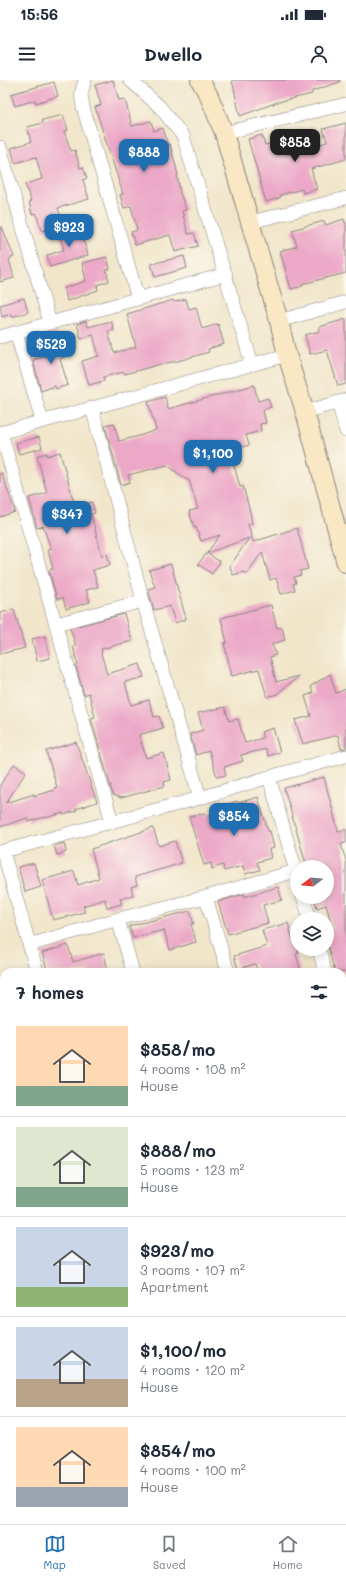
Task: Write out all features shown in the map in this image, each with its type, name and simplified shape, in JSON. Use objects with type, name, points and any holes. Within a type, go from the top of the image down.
[{"type":"street","points":[[85,80],[81,94],[83,107],[138,299]]},
{"type":"street","points":[[130,80],[160,107],[183,136],[252,364]]},
{"type":"street","points":[[200,80],[209,96],[224,133],[251,222],[346,563]]},
{"type":"street","points":[[224,133],[346,104]]},
{"type":"street","points":[[0,147],[50,323]]},
{"type":"street","points":[[251,222],[346,198]]},
{"type":"street","points":[[0,337],[226,274]]},
{"type":"street","points":[[279,321],[346,302]]},
{"type":"street","points":[[16,332],[42,421]]},
{"type":"street","points":[[112,822],[0,432],[287,355]]},
{"type":"street","points":[[305,412],[342,401],[346,431]]},
{"type":"street","points":[[92,408],[143,601],[200,798]]},
{"type":"street","points":[[56,624],[143,601]]},
{"type":"street","points":[[36,968],[1,851],[200,798],[346,756]]},
{"type":"street","points":[[269,777],[292,860]]},
{"type":"street","points":[[29,945],[118,919],[290,875]]},
{"type":"street","points":[[206,897],[227,968]]},
{"type":"street","points":[[118,919],[132,968]]},
{"type":"street","points":[[321,956],[324,968]]},
{"type":"building","points":[[113,80],[119,100],[125,99],[132,126],[151,121],[154,131],[163,128],[168,145],[170,144],[178,175],[180,193],[186,210],[182,211],[188,234],[194,233],[198,246],[175,252],[170,235],[135,245],[131,232],[137,230],[131,206],[124,208],[120,195],[123,194],[95,107],[101,105],[95,85]]},
{"type":"building","points":[[232,80],[340,80],[340,82],[312,91],[312,94],[278,102],[240,116]]},
{"type":"building","points":[[54,82],[58,96],[36,103],[35,100],[15,106],[11,94]]},
{"type":"building","points":[[63,115],[68,130],[64,131],[71,151],[75,150],[80,168],[83,167],[87,178],[83,180],[89,199],[58,208],[63,225],[42,231],[36,213],[32,214],[29,202],[31,201],[25,184],[42,179],[36,157],[15,163],[11,148],[31,142],[27,127],[43,123],[42,120]]},
{"type":"building","points":[[346,123],[346,159],[311,169],[317,189],[303,193],[302,189],[280,195],[280,198],[266,202],[248,139],[262,135],[265,145],[283,140],[287,154],[327,142],[323,129]]},
{"type":"building","points":[[344,219],[346,225],[346,273],[302,284],[303,286],[291,289],[280,251],[297,246],[292,230],[324,221],[326,225]]},
{"type":"building","points":[[79,226],[88,255],[50,267],[47,255],[64,250],[59,233]]},
{"type":"building","points":[[0,227],[2,227],[14,257],[9,259],[14,278],[0,282]]},
{"type":"building","points":[[184,256],[187,268],[155,277],[151,264]]},
{"type":"building","points":[[107,257],[110,269],[106,270],[109,281],[97,285],[98,290],[67,301],[64,288],[86,281],[82,263]]},
{"type":"building","points":[[24,298],[28,312],[12,317],[11,314],[2,317],[0,305]]},
{"type":"building","points":[[186,299],[189,309],[196,307],[202,329],[218,324],[224,344],[208,349],[209,352],[178,361],[125,374],[124,372],[103,377],[104,381],[89,385],[82,361],[99,356],[93,335],[81,339],[77,324],[86,321],[88,327],[111,321],[114,330],[108,331],[114,353],[136,347],[127,314],[173,300],[174,302]]},
{"type":"building","points":[[346,319],[346,384],[338,386],[327,350],[310,354],[305,335],[320,331],[319,327]]},
{"type":"building","points":[[57,332],[65,357],[60,359],[68,385],[56,389],[55,386],[41,391],[33,360],[49,355],[43,336]]},
{"type":"building","points":[[254,385],[258,401],[268,398],[271,407],[263,410],[266,423],[260,424],[261,431],[246,435],[249,445],[230,452],[240,487],[243,486],[250,512],[252,523],[248,524],[253,542],[297,528],[308,569],[300,571],[301,575],[294,577],[296,583],[293,584],[295,590],[281,594],[276,578],[270,580],[262,552],[247,574],[243,572],[233,575],[230,566],[249,538],[207,553],[220,535],[201,541],[196,527],[194,528],[189,511],[198,509],[189,480],[167,465],[128,475],[130,482],[121,485],[105,425],[114,423],[119,441],[139,436],[156,430],[148,402],[165,397],[168,409]]},
{"type":"building","points":[[39,437],[42,448],[19,454],[16,443]]},
{"type":"building","points":[[60,452],[75,506],[92,502],[95,513],[91,514],[102,556],[107,554],[110,565],[93,570],[98,587],[86,590],[90,602],[66,609],[63,598],[57,599],[49,570],[53,569],[48,550],[51,549],[43,526],[37,528],[29,498],[47,493],[37,456],[47,453],[47,456]]},
{"type":"building","points":[[0,473],[2,473],[15,512],[0,517]]},
{"type":"building","points":[[207,553],[220,562],[212,574],[198,564]]},
{"type":"building","points":[[171,564],[186,619],[175,623],[170,606],[154,610],[148,589],[155,587],[149,570]]},
{"type":"building","points":[[271,605],[277,628],[282,627],[285,640],[272,644],[276,655],[270,657],[276,682],[299,676],[277,694],[267,697],[259,669],[232,676],[224,643],[227,643],[221,618]]},
{"type":"building","points":[[14,609],[25,648],[0,654],[0,613]]},
{"type":"building","points":[[124,614],[132,641],[101,649],[101,653],[107,674],[140,664],[144,677],[125,682],[131,705],[149,700],[154,717],[159,716],[163,728],[139,735],[146,758],[164,753],[171,780],[164,782],[165,786],[121,798],[113,795],[91,718],[95,717],[89,693],[84,695],[76,666],[78,665],[73,647],[76,646],[70,628]]},
{"type":"building","points":[[45,636],[50,658],[37,661],[32,639]]},
{"type":"building","points":[[330,674],[336,693],[346,689],[346,748],[341,749],[338,735],[303,744],[295,720],[311,716],[305,696],[313,693],[311,686]]},
{"type":"building","points":[[225,707],[229,721],[238,719],[245,743],[263,738],[261,732],[273,728],[280,752],[268,756],[266,749],[241,755],[243,761],[224,767],[226,775],[217,777],[209,751],[196,755],[190,734],[203,730],[198,713]]},
{"type":"building","points":[[76,742],[97,802],[63,815],[63,813],[28,822],[27,818],[0,827],[0,785],[14,764],[26,772],[6,803],[34,794],[34,796],[55,790],[54,788],[57,787],[46,751]]},
{"type":"building","points":[[324,777],[338,831],[346,829],[346,843],[341,844],[346,861],[346,968],[334,968],[331,956],[334,956],[334,912],[328,912],[326,905],[317,908],[316,904],[334,904],[334,860],[305,860],[284,788]]},
{"type":"building","points":[[258,797],[268,831],[270,831],[274,848],[269,849],[271,858],[257,862],[260,870],[245,874],[243,866],[224,871],[223,865],[212,869],[211,863],[204,865],[189,817],[205,813],[206,816],[226,810],[224,805],[237,801],[238,803]]},
{"type":"building","points":[[153,828],[159,846],[175,841],[182,863],[135,877],[137,885],[131,887],[133,895],[120,899],[122,904],[107,908],[105,899],[83,906],[85,912],[53,920],[42,880],[74,871],[78,885],[99,878],[91,849]]},
{"type":"building","points":[[64,843],[66,852],[57,855],[54,846]]},
{"type":"building","points":[[34,863],[41,887],[25,892],[18,867]]},
{"type":"building","points":[[278,887],[282,900],[263,905],[268,923],[228,934],[218,902],[244,894],[244,897]]},
{"type":"building","points":[[190,911],[194,924],[191,924],[196,942],[170,950],[164,930],[133,938],[129,926]]},
{"type":"building","points":[[288,923],[290,930],[290,956],[297,956],[300,968],[256,968],[255,964],[238,968],[234,956],[267,946],[262,930]]},
{"type":"building","points":[[68,945],[73,962],[104,953],[107,968],[47,968],[42,953]]}]
